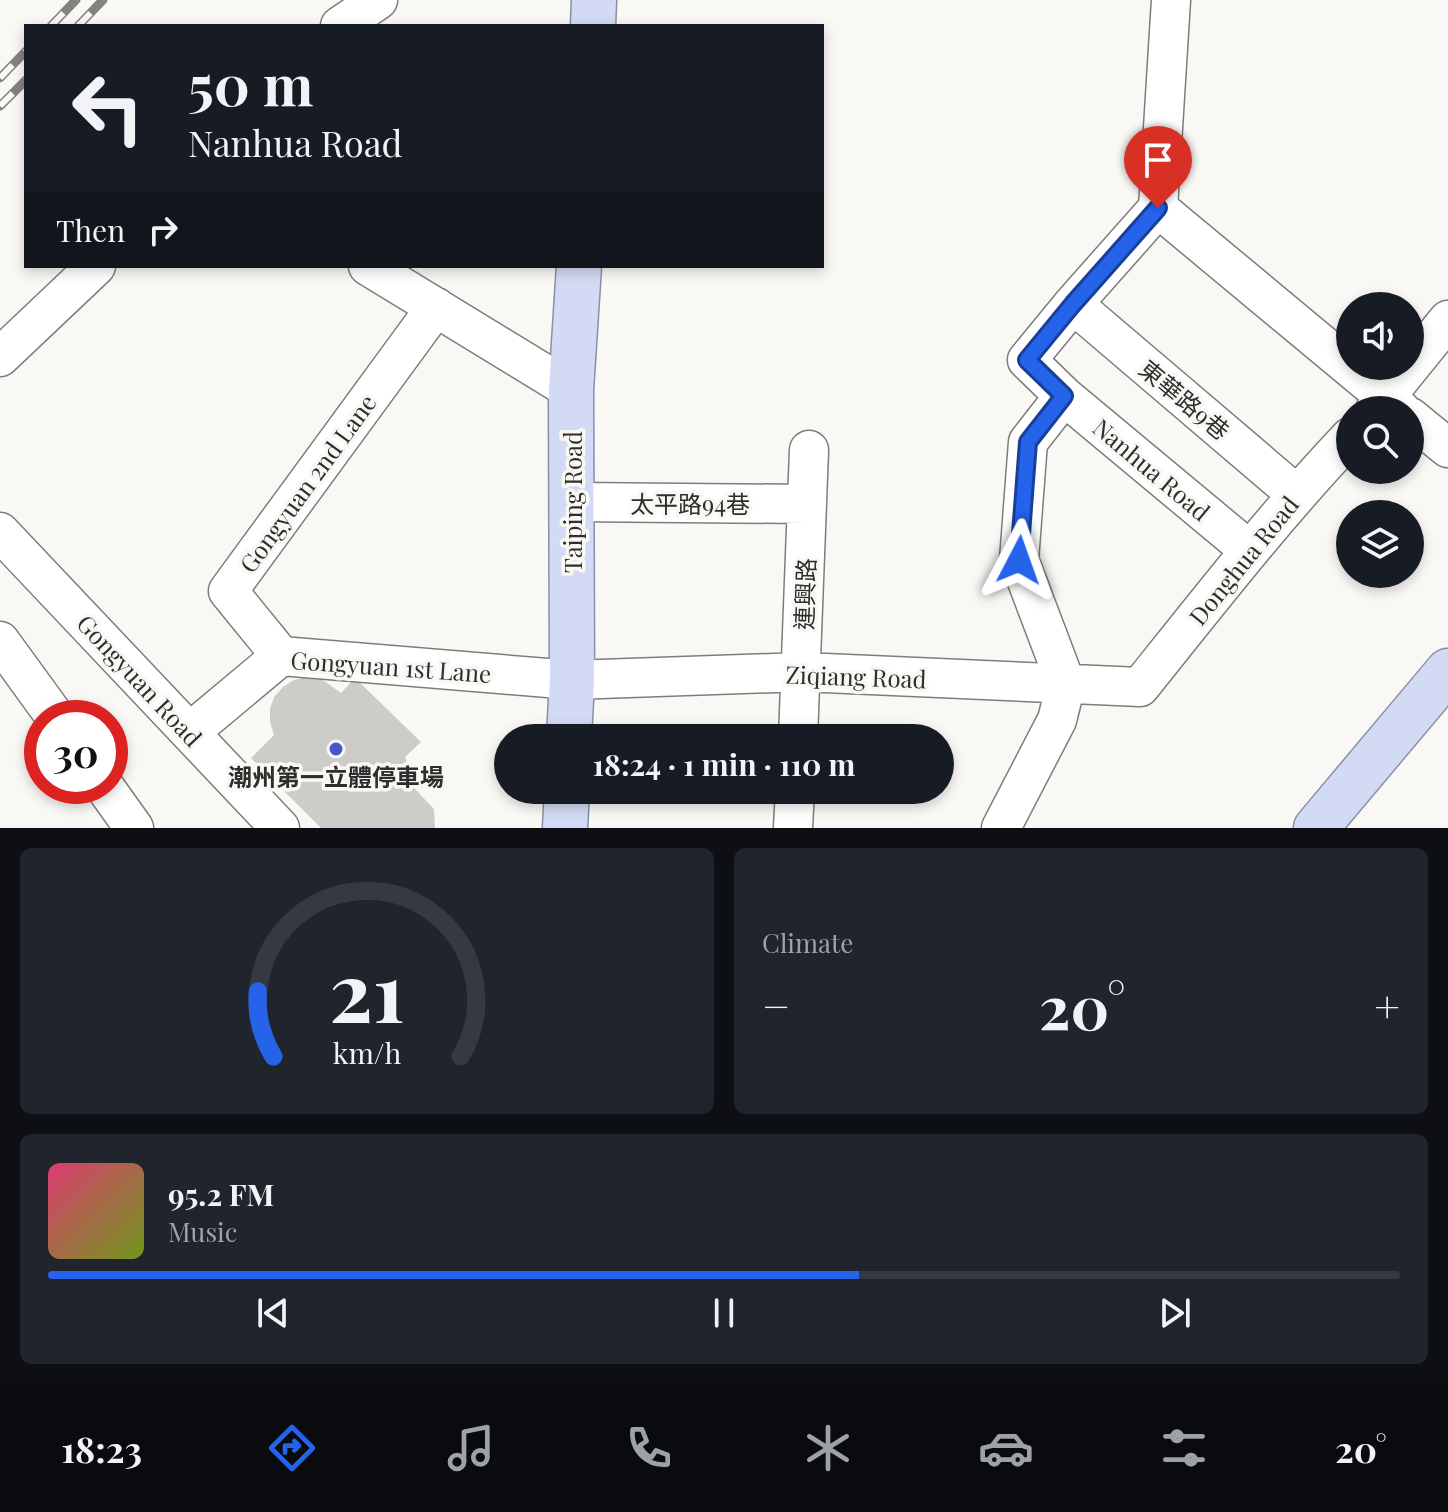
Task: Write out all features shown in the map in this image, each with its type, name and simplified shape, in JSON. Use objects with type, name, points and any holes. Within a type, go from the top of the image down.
[{"type":"main road","points":[[593,24],[594,0]]},
{"type":"main road","name":"Taiping Road","points":[[570,724],[571,390],[579,268]]},
{"type":"main road","points":[[1316,828],[1448,671]]},
{"type":"main road","points":[[565,828],[566,804]]},
{"type":"street","points":[[343,24],[378,0]]},
{"type":"street","points":[[1171,0],[1158,208],[1378,396]]},
{"type":"street","name":"Nanhua Road","points":[[1158,208],[1027,360],[1064,396],[1249,550]]},
{"type":"street","points":[[0,357],[94,268]]},
{"type":"street","points":[[373,268],[571,390]]},
{"type":"street","name":"東華路9巷","points":[[1073,304],[1296,494]]},
{"type":"street","name":"Gongyuan 2nd Lane","points":[[281,656],[228,591],[436,307]]},
{"type":"street","points":[[1401,396],[1448,320]]},
{"type":"street","points":[[1001,828],[1057,720],[1066,684],[1019,560],[1028,442],[1064,396]]},
{"type":"street","points":[[1424,431],[1448,448]]},
{"type":"street","name":"連興路","points":[[799,724],[809,450]]},
{"type":"street","name":"Donghua Road","points":[[1140,687],[1249,550],[1336,452]]},
{"type":"street","name":"太平路94巷","points":[[572,502],[807,504]]},
{"type":"street","name":"Gongyuan Road","points":[[0,532],[280,828]]},
{"type":"street","points":[[0,641],[43,700]]},
{"type":"street","name":"Gongyuan 1st Lane","points":[[190,732],[281,656],[572,680]]},
{"type":"street","name":"Ziqiang Road","points":[[572,680],[802,672],[1140,687]]},
{"type":"street","points":[[117,804],[134,828]]},
{"type":"street","points":[[793,828],[794,804]]},
{"type":"building","name":"潮州第一立體停車場","points":[[320,678],[341,693],[355,678],[421,742],[405,757],[415,789],[434,809],[435,828],[321,828],[251,758],[274,735],[270,709],[274,697],[294,680]]},
{"type":"railway","points":[[53,24],[76,0]]},
{"type":"railway","points":[[80,24],[103,0]]},
{"type":"railway","points":[[0,78],[24,53]]},
{"type":"railway","points":[[0,106],[24,82]]},
{"type":"place","name":"潮州第一立體停車場","points":[[336,749]]},
{"type":"route","points":[[1019,560],[1028,442],[1064,396],[1027,360],[1158,208]]}]
